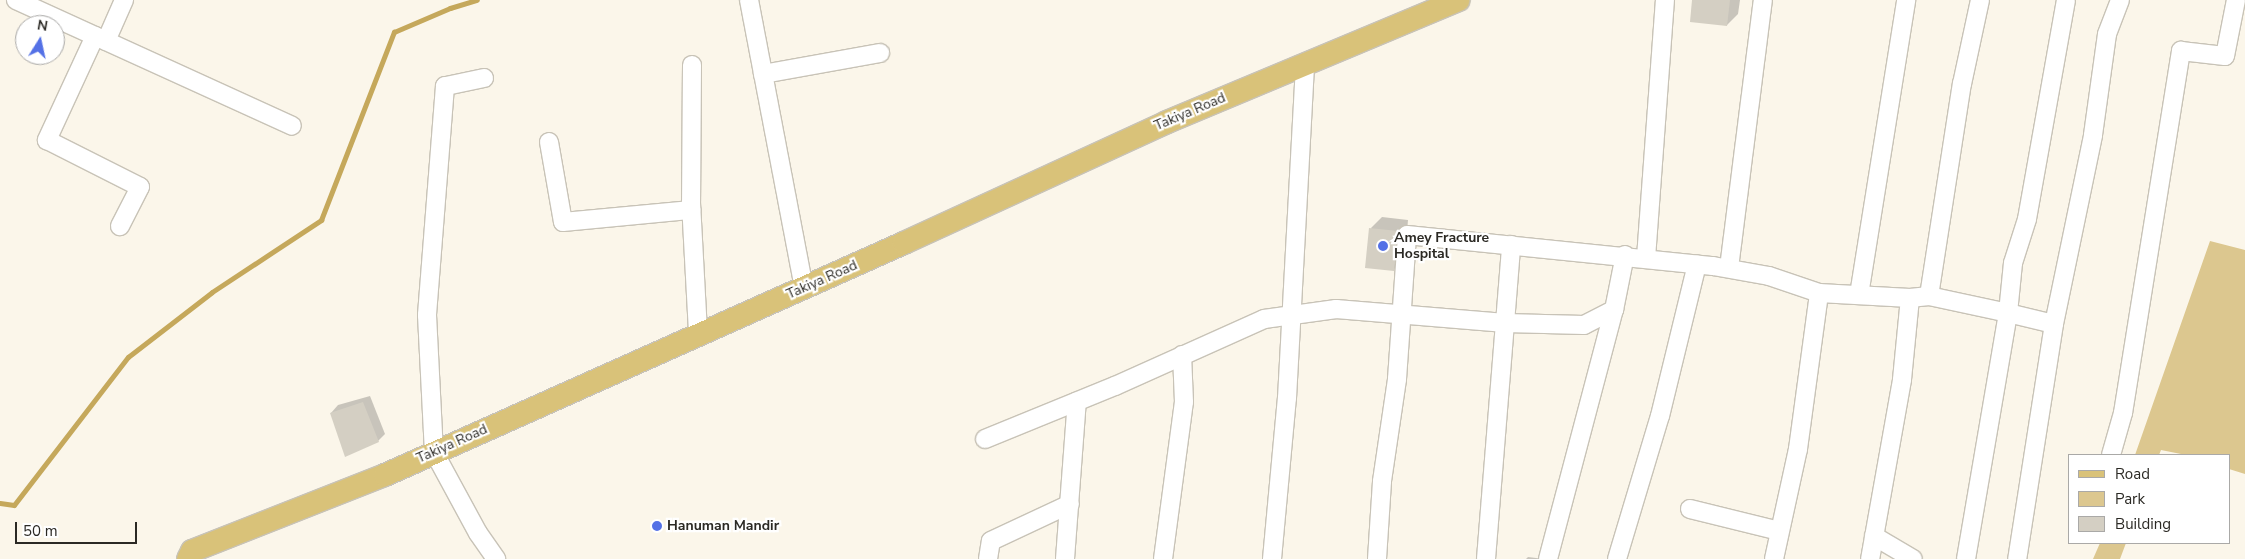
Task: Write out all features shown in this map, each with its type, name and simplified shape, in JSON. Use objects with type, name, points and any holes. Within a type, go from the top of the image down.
[{"type":"main road","name":"Takiya Road","points":[[188,559],[192,550],[434,452],[804,287],[1166,122],[1448,2]]},
{"type":"street","points":[[120,226],[140,186],[47,140],[101,38],[124,0]]},
{"type":"street","points":[[749,0],[804,287]]},
{"type":"street","points":[[1646,258],[1665,0]]},
{"type":"street","points":[[1729,268],[1763,0]]},
{"type":"street","points":[[1859,296],[1906,0]]},
{"type":"street","points":[[1929,296],[1962,84],[1980,0]]},
{"type":"street","points":[[1966,559],[2008,314],[2013,263],[2027,219],[2066,0]]},
{"type":"street","points":[[2017,559],[2054,324],[2093,135],[2107,34],[2120,0]]},
{"type":"street","points":[[2111,454],[2123,413],[2181,51],[2225,56],[2236,0]]},
{"type":"street","points":[[23,1],[292,126]]},
{"type":"street","points":[[763,74],[880,53]]},
{"type":"street","points":[[1272,559],[1292,315],[1305,64]]},
{"type":"street","points":[[692,65],[691,210],[698,334]]},
{"type":"street","points":[[484,78],[445,86],[428,315],[434,452],[478,533],[496,559]]},
{"type":"street","points":[[549,142],[563,222],[691,210]]},
{"type":"street","points":[[1377,559],[1382,481],[1397,379],[1407,235],[1625,255],[1729,268],[1770,276],[1819,293],[1910,298],[1929,296],[2054,324]]},
{"type":"street","points":[[1486,559],[1511,245]]},
{"type":"street","points":[[1548,559],[1614,310],[1625,255]]},
{"type":"street","points":[[1617,559],[1660,416],[1697,264]]},
{"type":"street","points":[[1774,559],[1798,449],[1819,293]]},
{"type":"street","points":[[1870,559],[1902,380],[1910,298]]},
{"type":"street","points":[[985,439],[1264,319],[1336,309],[1505,323],[1584,325],[1614,310]]},
{"type":"street","points":[[1163,559],[1184,402],[1182,355]]},
{"type":"street","points":[[1065,559],[1077,401]]},
{"type":"street","points":[[988,559],[991,541],[1070,504]]},
{"type":"street","points":[[1690,509],[1780,531]]},
{"type":"street","points":[[1874,536],[1914,559]]},
{"type":"green space","points":[[2210,241],[2245,250],[2245,474],[2230,469],[2230,454],[2181,454],[2161,450],[2159,454],[2135,454]]},
{"type":"green space","points":[[2100,544],[2126,544],[2120,559],[2093,559]]},
{"type":"building","points":[[1692,0],[1730,0],[1727,26],[1690,22]]},
{"type":"building","points":[[1369,228],[1398,231],[1394,271],[1365,268]]},
{"type":"building","points":[[363,402],[379,442],[345,457],[330,413]]},
{"type":"waterway","points":[[0,503],[14,505],[128,357],[212,292],[321,220],[394,32],[450,8],[477,0]]},
{"type":"place","name":"Amey Fracture Hospital","points":[[1383,246]]},
{"type":"place","name":"Hanuman Mandir","points":[[657,526]]}]
